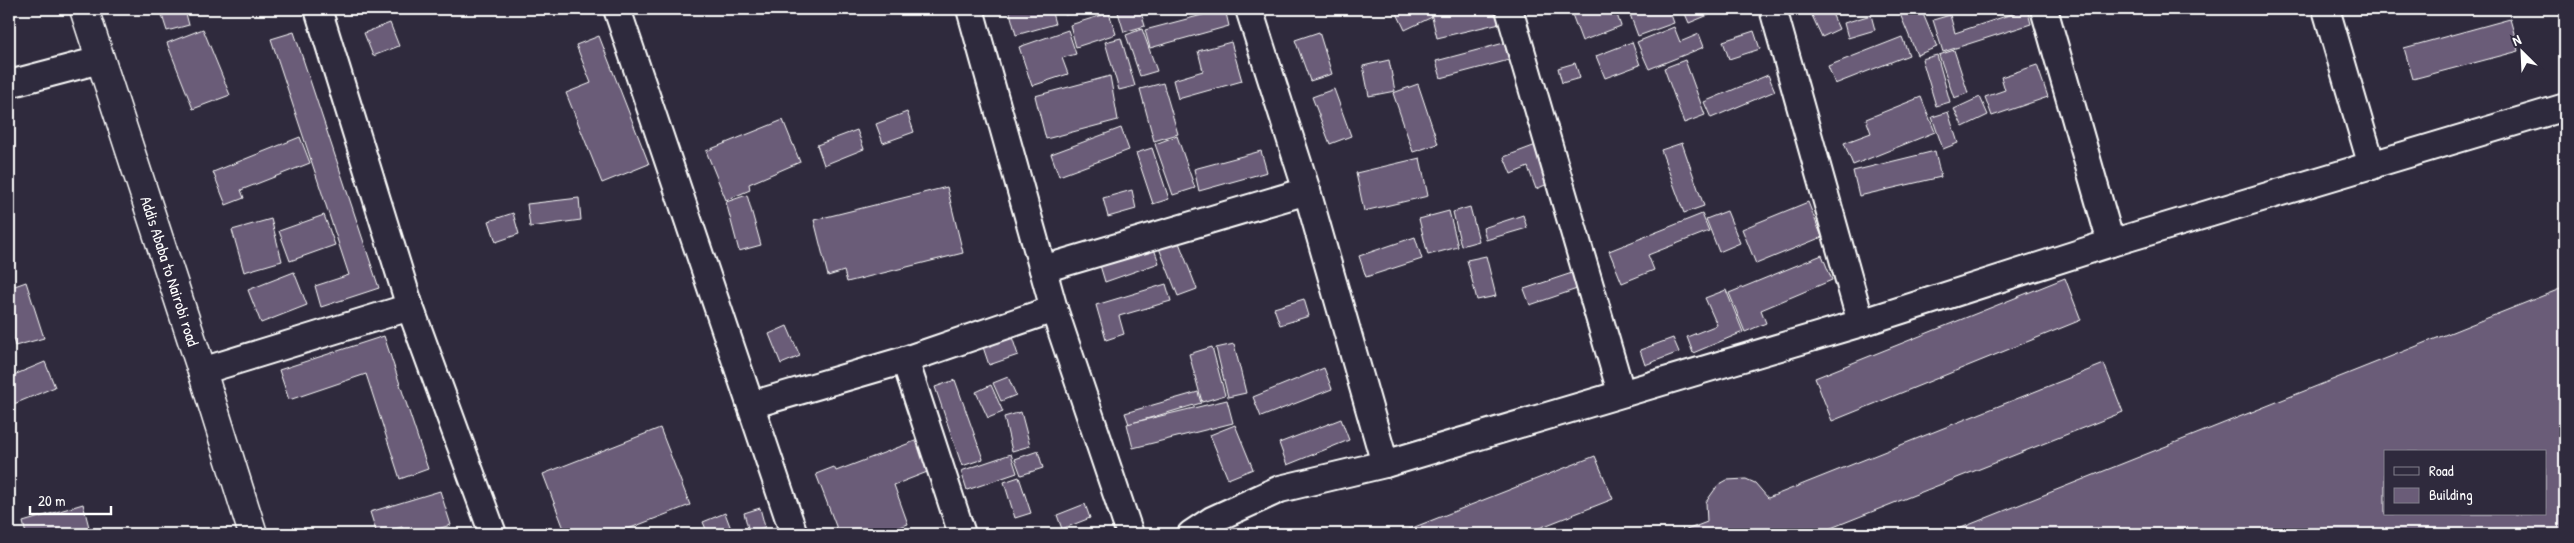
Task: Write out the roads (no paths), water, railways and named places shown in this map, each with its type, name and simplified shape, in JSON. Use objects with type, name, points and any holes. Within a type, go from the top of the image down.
[{"type":"highway","name":"Addis Ababa to Nairobi road","points":[[84,9],[202,370],[253,534]]},
{"type":"street","points":[[318,9],[410,307],[493,534]]},
{"type":"street","points":[[617,9],[794,534]]},
{"type":"street","points":[[970,9],[1054,309],[1130,534]]},
{"type":"street","points":[[1249,9],[1307,191],[1385,464]]},
{"type":"street","points":[[1509,9],[1621,392]]},
{"type":"street","points":[[1773,9],[1861,323]]},
{"type":"street","points":[[2044,9],[2111,243]]},
{"type":"street","points":[[2326,9],[2372,166]]},
{"type":"street","points":[[9,84],[100,60]]},
{"type":"street","points":[[1190,534],[1212,520],[1280,489],[1385,464],[1621,392],[1861,323],[2111,243],[2565,107]]},
{"type":"street","points":[[1042,269],[1307,191]]},
{"type":"street","points":[[202,370],[410,307]]},
{"type":"street","points":[[751,405],[905,360],[1054,309]]},
{"type":"street","points":[[905,360],[962,534]]}]
